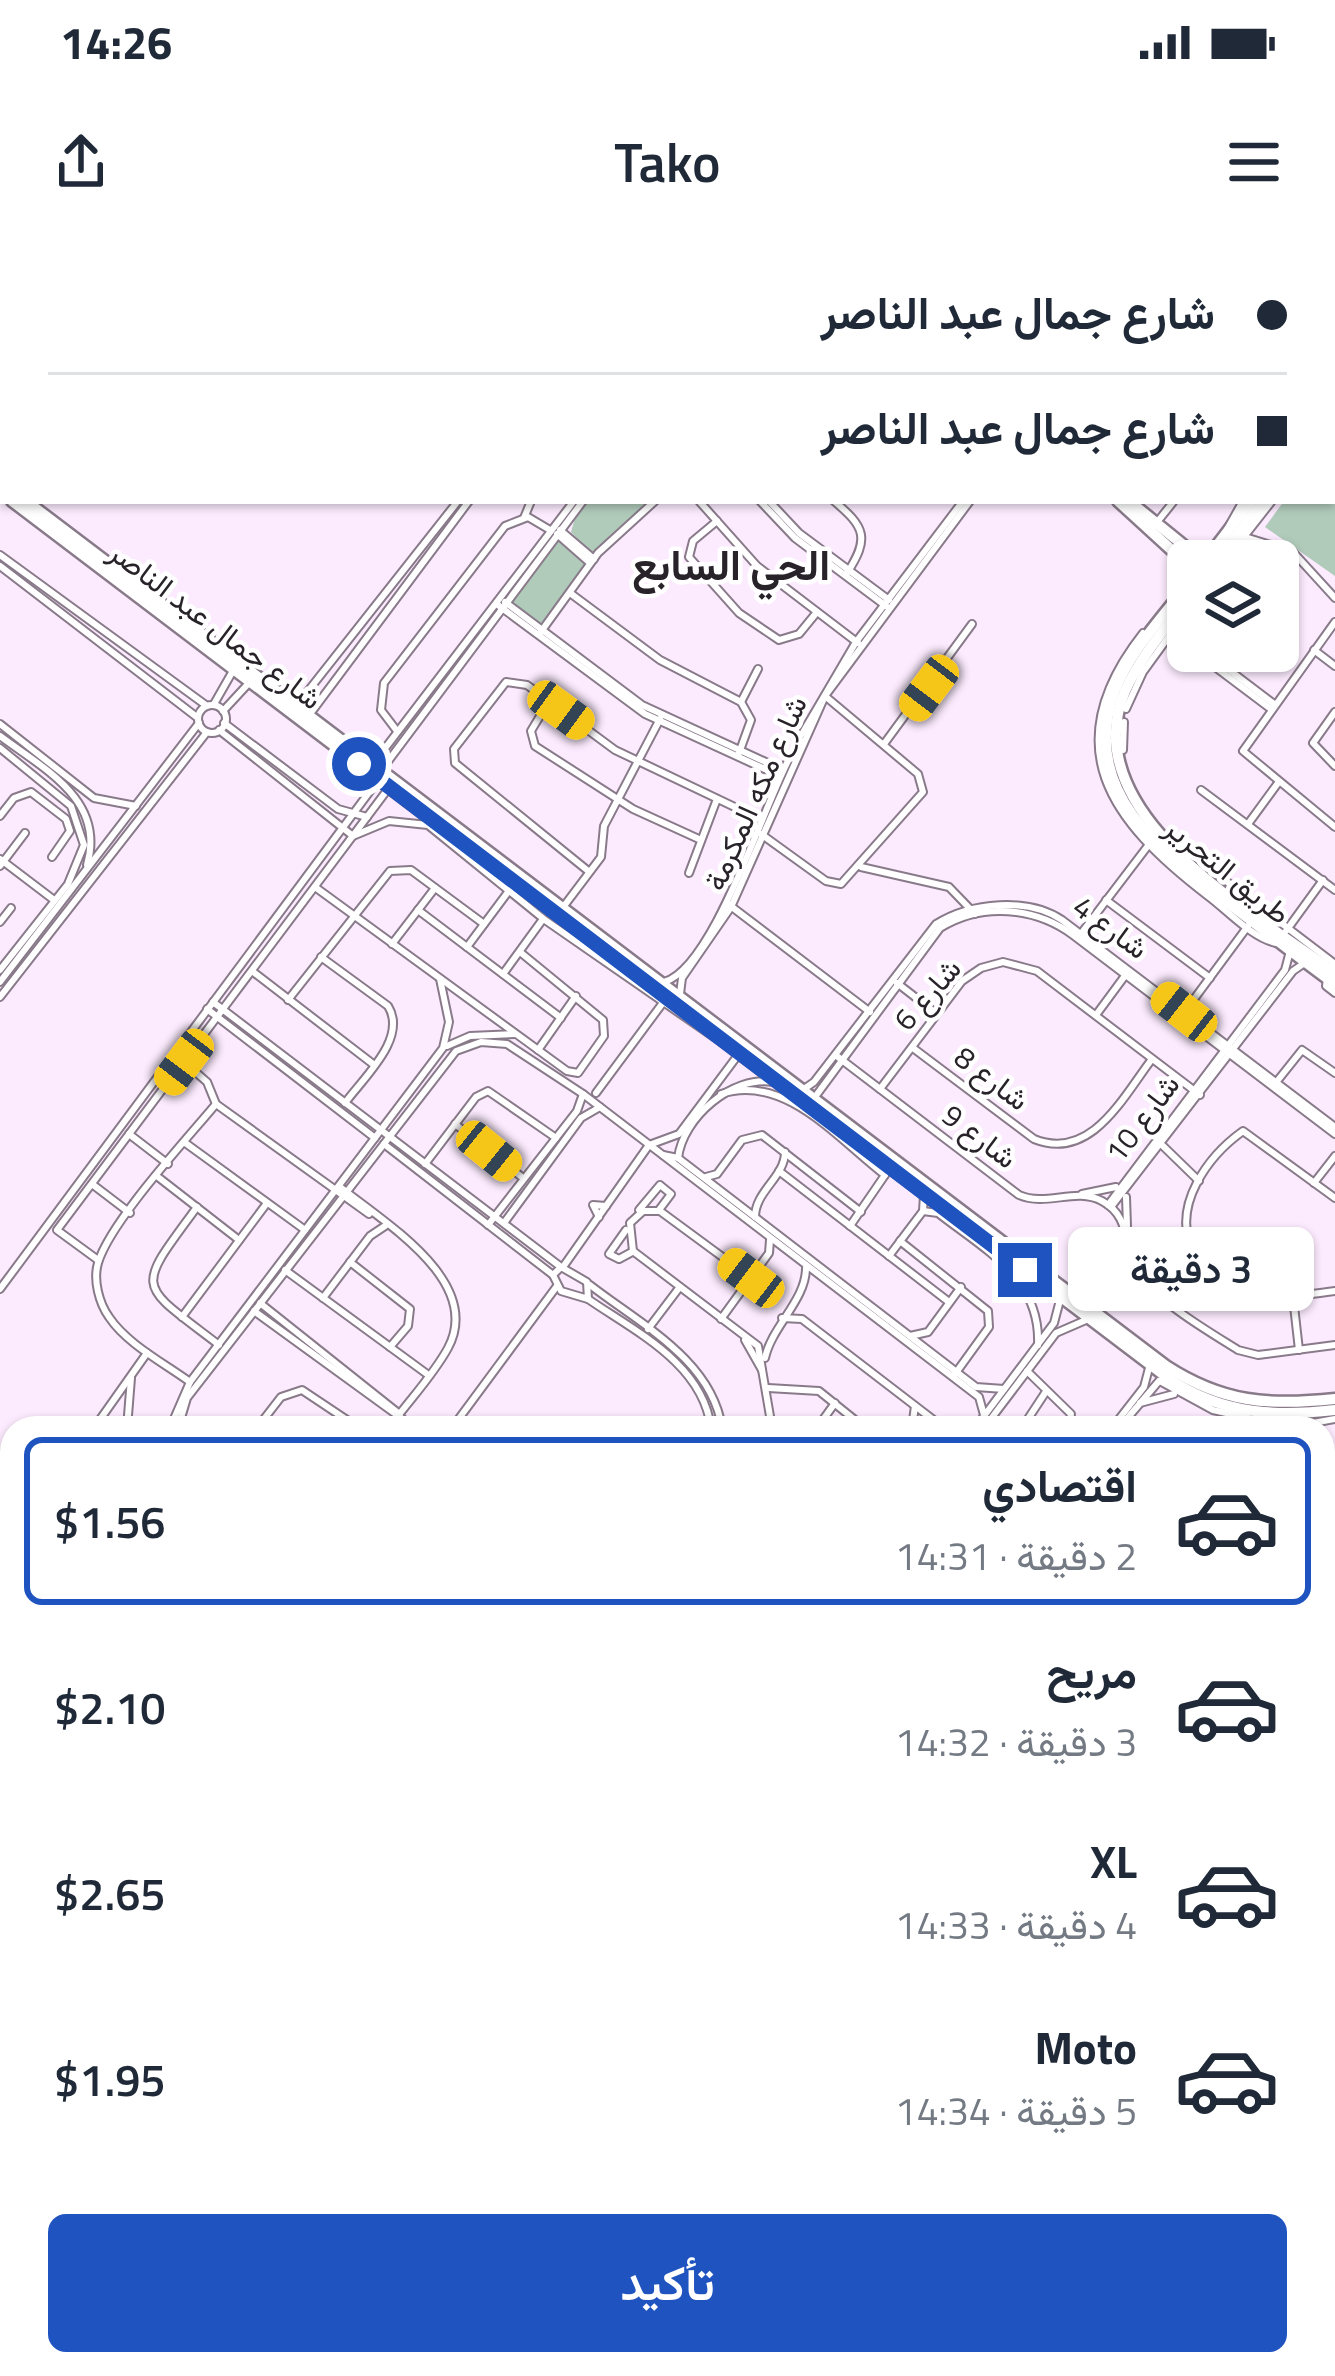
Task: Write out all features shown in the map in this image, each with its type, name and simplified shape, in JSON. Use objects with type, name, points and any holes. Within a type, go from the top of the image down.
[{"type":"main road","name":"شارع جمال عبد الناصر","points":[[16,504],[296,705],[364,757],[384,779]]},
{"type":"main road","name":"شارع جمال عبد الناصر","points":[[30,504],[99,561]]},
{"type":"main road","points":[[1121,504],[1167,546]]},
{"type":"main road","points":[[1132,504],[1176,540]]},
{"type":"main road","points":[[1221,540],[1245,504]]},
{"type":"main road","points":[[1237,540],[1266,504]]},
{"type":"main road","name":"شارع جمال عبد الناصر","points":[[114,572],[477,848],[552,914],[815,1097],[1163,1379],[1241,1411],[1284,1415],[1335,1410]]},
{"type":"main road","name":"طريق التحرير","points":[[1167,627],[1120,679],[1109,711],[1108,757],[1116,796],[1140,830],[1179,870],[1284,935]]},
{"type":"main road","name":"طريق التحرير","points":[[1167,627],[1139,664],[1120,706],[1116,746],[1122,778],[1146,821],[1165,843],[1333,979]]},
{"type":"main road","name":"شارع جمال عبد الناصر","points":[[552,914],[664,982],[670,998],[885,1170],[978,1229]]},
{"type":"main road","name":"شارع جمال عبد الناصر","points":[[993,1241],[1198,1386],[1267,1405],[1335,1399]]},
{"type":"street","points":[[310,717],[311,700],[456,504]]},
{"type":"street","points":[[426,549],[466,504]]},
{"type":"street","points":[[398,731],[381,710],[384,683],[500,530],[524,518],[530,504]]},
{"type":"street","points":[[98,1261],[57,1230],[368,817],[384,779],[386,753],[398,731],[574,504]]},
{"type":"street","points":[[541,633],[593,561],[653,504]]},
{"type":"street","points":[[702,504],[758,566],[858,643]]},
{"type":"street","points":[[767,504],[790,534],[888,603]]},
{"type":"street","points":[[838,504],[859,522],[865,536],[847,573]]},
{"type":"street","name":"شارع مكه المكرمة","points":[[729,905],[781,773],[817,700],[964,504]]},
{"type":"street","points":[[1155,524],[1172,504]]},
{"type":"street","points":[[1242,540],[1266,504]]},
{"type":"street","points":[[524,518],[556,531],[593,561]]},
{"type":"street","points":[[717,521],[693,541],[689,557],[739,614],[779,640],[799,634],[817,612]]},
{"type":"street","points":[[1245,537],[1293,552],[1335,598]]},
{"type":"street","points":[[0,555],[223,711]]},
{"type":"street","points":[[0,566],[185,704],[207,732]]},
{"type":"street","points":[[570,593],[660,660],[741,702],[751,724],[738,754]]},
{"type":"street","points":[[500,602],[660,719],[781,773]]},
{"type":"street","points":[[364,757],[386,753],[500,602]]},
{"type":"street","points":[[1167,602],[1111,678],[1100,747],[1116,796],[1147,847],[1267,941],[1284,935],[1323,880]]},
{"type":"street","points":[[1333,822],[1243,751],[1335,622]]},
{"type":"street","points":[[884,745],[972,624]]},
{"type":"street","name":"شارع مكه المكرمة","points":[[670,998],[729,905],[825,696],[858,643]]},
{"type":"street","points":[[1314,650],[1335,666]]},
{"type":"street","points":[[0,997],[198,721],[232,681],[234,666]]},
{"type":"street","points":[[741,702],[758,670]]},
{"type":"street","points":[[1225,672],[1272,707]]},
{"type":"street","points":[[1230,672],[1272,707]]},
{"type":"street","points":[[587,870],[461,771],[454,759],[454,749],[506,682],[520,681],[639,761],[761,820]]},
{"type":"street","points":[[222,727],[223,711],[237,691],[255,682]]},
{"type":"street","points":[[761,834],[830,884],[846,882],[924,787],[921,777],[825,696]]},
{"type":"street","points":[[296,705],[311,700]]},
{"type":"street","points":[[549,701],[531,731],[533,743],[618,800],[701,840]]},
{"type":"street","points":[[1335,712],[1313,748],[1335,766]]},
{"type":"street","points":[[503,974],[603,852],[604,826],[660,719]]},
{"type":"street","points":[[0,982],[207,732],[222,727]]},
{"type":"street","points":[[222,727],[341,810],[368,817]]},
{"type":"street","points":[[222,727],[353,836]]},
{"type":"street","points":[[2,733],[94,799],[136,806],[144,812]]},
{"type":"street","points":[[2,733],[78,799],[93,837],[88,877]]},
{"type":"street","points":[[0,748],[62,796],[77,816],[84,845],[77,870],[0,970]]},
{"type":"street","points":[[0,1289],[342,828],[384,779]]},
{"type":"street","points":[[1248,825],[1278,783]]},
{"type":"street","points":[[1201,790],[1335,890]]},
{"type":"street","points":[[0,816],[25,792],[50,807],[70,827],[52,857]]},
{"type":"street","points":[[50,807],[62,796]]},
{"type":"street","points":[[689,873],[717,799]]},
{"type":"street","points":[[335,819],[341,810]]},
{"type":"street","points":[[353,836],[389,821],[421,823],[552,914]]},
{"type":"street","points":[[25,833],[1,862],[55,900]]},
{"type":"street","points":[[1079,935],[1147,847]]},
{"type":"street","points":[[861,867],[940,884],[975,913]]},
{"type":"street","points":[[288,1000],[385,875],[397,868],[411,870],[484,924]]},
{"type":"street","points":[[314,887],[575,1073],[603,1040],[600,1016],[520,952]]},
{"type":"street","points":[[392,944],[435,888]]},
{"type":"street","points":[[467,947],[511,888]]},
{"type":"street","points":[[1106,900],[1210,978]]},
{"type":"street","points":[[729,905],[871,1013]]},
{"type":"street","points":[[0,922],[11,908]]},
{"type":"street","points":[[418,910],[560,1018]]},
{"type":"street","name":"شارع 4","points":[[804,1089],[837,1057],[940,928],[975,913],[1032,911],[1079,935],[1335,1131]]},
{"type":"street","points":[[1182,1015],[1248,926]]},
{"type":"street","points":[[1284,935],[1333,979]]},
{"type":"street","name":"شارع 10","points":[[1110,1206],[1229,1050],[1285,970],[1293,948]]},
{"type":"street","points":[[322,957],[392,1012],[394,1032],[345,1103]]},
{"type":"street","name":"شارع 10","points":[[1229,1050],[1293,970],[1308,959]]},
{"type":"street","name":"شارع 6","points":[[880,1089],[969,974],[1003,962],[1037,971],[1197,1093]]},
{"type":"street","points":[[252,971],[373,1064]]},
{"type":"street","points":[[1095,1016],[1127,972]]},
{"type":"street","name":"شارع مكه المكرمة","points":[[664,982],[680,976]]},
{"type":"street","points":[[382,1137],[443,1048],[449,1022],[440,979]]},
{"type":"street","points":[[895,981],[937,1014]]},
{"type":"street","points":[[538,1050],[575,996]]},
{"type":"street","points":[[596,1093],[670,998]]},
{"type":"street","points":[[210,1006],[553,1275],[557,1286],[573,1299],[588,1299],[645,1333],[695,1383],[707,1416]]},
{"type":"street","points":[[220,1014],[590,1286],[703,1378],[717,1416]]},
{"type":"street","points":[[443,1048],[470,1036],[516,1034]]},
{"type":"street","points":[[179,1416],[187,1398],[382,1137],[446,1059],[481,1042],[519,1048],[747,1213],[947,1365],[979,1396],[984,1415]]},
{"type":"street","name":"شارع 8","points":[[912,1047],[1034,1139],[1049,1144],[1096,1132],[1152,1059]]},
{"type":"street","points":[[1275,1084],[1298,1051],[1306,1050],[1335,1073]]},
{"type":"street","points":[[553,1275],[652,1147],[679,1134],[740,1052]]},
{"type":"street","name":"شارع 4","points":[[815,1097],[837,1057]]},
{"type":"street","name":"شارع 9","points":[[837,1057],[1018,1195],[1038,1201],[1081,1195],[1110,1206]]},
{"type":"street","points":[[184,1062],[207,1082],[216,1104],[435,1265],[454,1298],[453,1336],[398,1416]]},
{"type":"street","points":[[678,1158],[682,1141],[721,1094],[747,1081],[785,1086]]},
{"type":"street","points":[[721,1094],[744,1088],[779,1093],[885,1170],[850,1226]]},
{"type":"street","points":[[425,1164],[476,1096],[494,1092],[556,1138]]},
{"type":"street","points":[[504,1223],[583,1094]]},
{"type":"street","points":[[190,1382],[148,1352],[104,1309],[98,1261],[216,1104]]},
{"type":"street","points":[[488,1225],[524,1178],[535,1172],[581,1118],[601,1107]]},
{"type":"street","points":[[455,1124],[524,1178]]},
{"type":"street","points":[[1335,1198],[1246,1131],[1237,1134],[1198,1181],[1187,1204],[1192,1249],[1256,1297],[1335,1291]]},
{"type":"street","points":[[130,1134],[168,1164]]},
{"type":"street","points":[[703,1177],[717,1174],[748,1136],[762,1135],[861,1212]]},
{"type":"street","points":[[652,1147],[682,1141]]},
{"type":"street","points":[[184,1142],[305,1230]]},
{"type":"street","points":[[1160,1142],[1168,1156],[1198,1181]]},
{"type":"street","points":[[747,1213],[785,1162],[784,1150]]},
{"type":"street","points":[[1152,1153],[1168,1156]]},
{"type":"street","points":[[663,1155],[678,1158],[747,1213],[769,1237],[955,1374],[991,1392],[1004,1389]]},
{"type":"street","points":[[1315,1183],[1335,1156]]},
{"type":"street","points":[[785,1162],[796,1160]]},
{"type":"street","points":[[778,1172],[950,1303]]},
{"type":"street","points":[[717,1174],[719,1189]]},
{"type":"street","points":[[158,1178],[239,1240]]},
{"type":"street","points":[[92,1184],[130,1213]]},
{"type":"street","points":[[633,1251],[619,1259],[609,1254],[636,1216],[660,1185],[671,1194],[659,1210],[636,1216]]},
{"type":"street","points":[[1081,1195],[1123,1190],[1126,1229],[1142,1277],[1229,1344],[1253,1355],[1335,1345]]},
{"type":"street","points":[[178,1416],[190,1382],[305,1230],[340,1192]]},
{"type":"street","points":[[922,1211],[924,1195]]},
{"type":"street","points":[[182,1317],[267,1203]]},
{"type":"street","points":[[889,1256],[922,1211],[936,1204]]},
{"type":"street","points":[[1110,1206],[1126,1229]]},
{"type":"street","points":[[196,1208],[149,1276],[156,1297],[219,1345]]},
{"type":"street","points":[[659,1210],[751,1278]]},
{"type":"street","points":[[922,1211],[938,1213],[1016,1274],[1035,1307],[1038,1345]]},
{"type":"street","points":[[370,1236],[373,1216]]},
{"type":"street","points":[[323,1298],[370,1236],[385,1226]]},
{"type":"street","points":[[628,1227],[633,1251],[753,1341],[764,1359]]},
{"type":"street","points":[[721,1319],[769,1253],[769,1237]]},
{"type":"street","points":[[900,1241],[984,1305],[990,1319],[955,1374]]},
{"type":"street","points":[[769,1253],[786,1249]]},
{"type":"street","points":[[350,1262],[410,1309],[408,1326],[390,1347]]},
{"type":"street","points":[[770,1416],[764,1359],[774,1331],[802,1287],[806,1264]]},
{"type":"street","points":[[285,1270],[428,1376]]},
{"type":"street","points":[[802,1287],[824,1279]]},
{"type":"street","points":[[461,1416],[557,1286]]},
{"type":"street","points":[[588,1299],[590,1286]]},
{"type":"street","points":[[910,1336],[928,1332],[961,1287]]},
{"type":"street","points":[[645,1333],[680,1288]]},
{"type":"street","points":[[994,1416],[1053,1331],[1060,1296]]},
{"type":"street","points":[[796,1297],[802,1319]]},
{"type":"street","points":[[1293,1297],[1299,1350]]},
{"type":"street","points":[[561,1310],[573,1299]]},
{"type":"street","points":[[260,1303],[393,1404],[398,1416]]},
{"type":"street","points":[[254,1311],[398,1416]]},
{"type":"street","points":[[782,1318],[802,1319],[929,1416]]},
{"type":"street","points":[[984,1415],[1053,1331],[1091,1320]]},
{"type":"street","points":[[753,1341],[774,1331]]},
{"type":"street","points":[[928,1332],[930,1352]]},
{"type":"street","points":[[743,1337],[764,1374]]},
{"type":"street","points":[[102,1416],[148,1352]]},
{"type":"street","points":[[947,1365],[964,1362]]},
{"type":"street","points":[[964,1362],[966,1379]]},
{"type":"street","points":[[1126,1416],[1143,1393],[1149,1364]]},
{"type":"street","points":[[1027,1371],[1036,1386],[1071,1416]]},
{"type":"street","points":[[128,1416],[132,1374]]},
{"type":"street","points":[[1125,1416],[1143,1393],[1163,1379],[1177,1393],[1233,1416]]},
{"type":"street","points":[[1020,1381],[1036,1386]]},
{"type":"street","points":[[766,1387],[819,1391],[846,1416]]},
{"type":"street","points":[[266,1416],[281,1397],[302,1390],[341,1416]]},
{"type":"street","points":[[1134,1407],[1177,1393]]},
{"type":"street","points":[[1030,1416],[1045,1394]]},
{"type":"street","points":[[826,1416],[835,1403]]},
{"type":"street","points":[[914,1416],[915,1406]]},
{"type":"green space","points":[[585,504],[649,504],[591,553],[571,532],[577,511]]},
{"type":"green space","points":[[1282,504],[1335,504],[1335,576],[1299,551],[1299,540],[1284,540],[1265,527]]},
{"type":"green space","points":[[558,537],[586,562],[543,634],[505,606]]},
{"type":"district","name":"الحي السابع","points":[[731,564]]},
{"type":"route","points":[[359,764],[1025,1270]]}]
